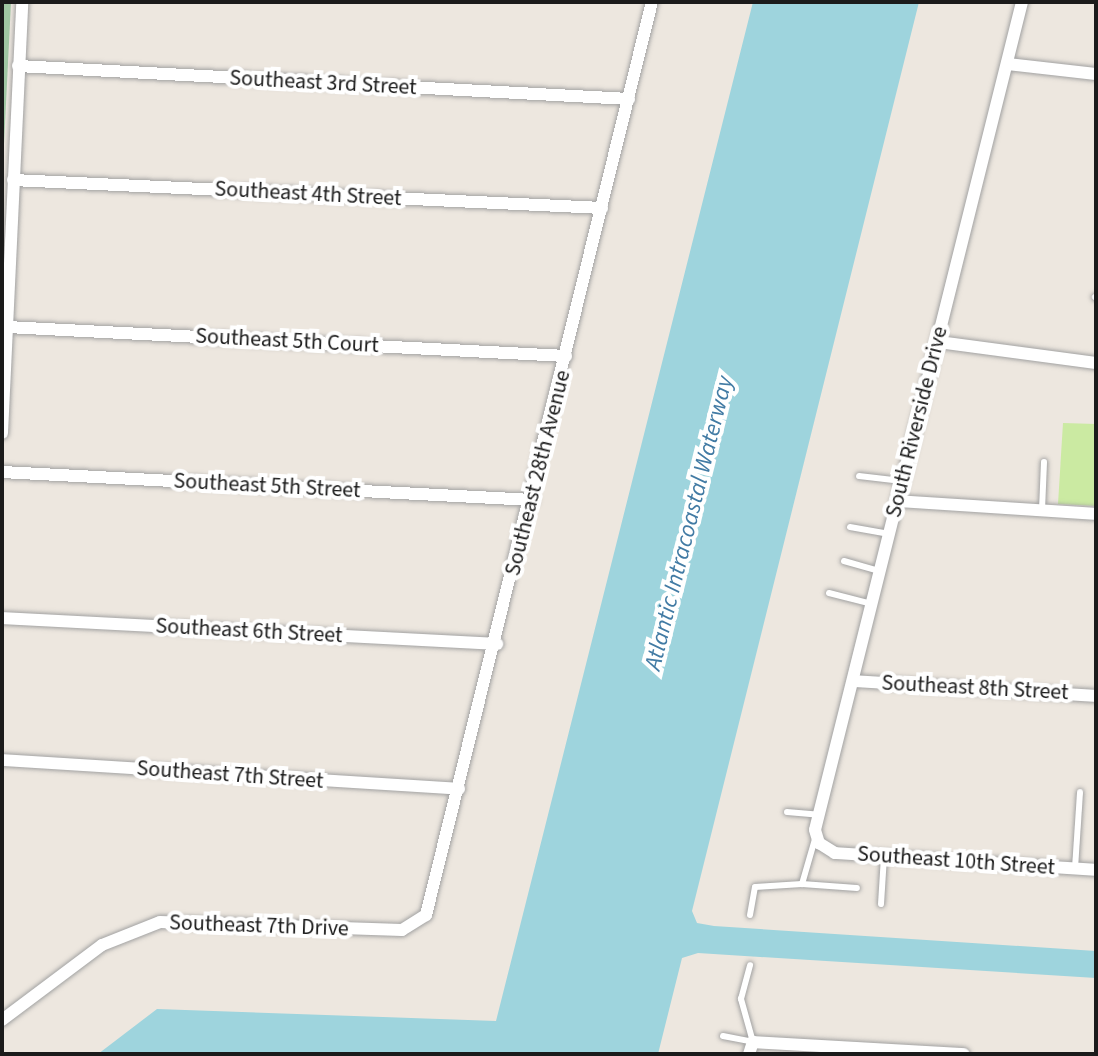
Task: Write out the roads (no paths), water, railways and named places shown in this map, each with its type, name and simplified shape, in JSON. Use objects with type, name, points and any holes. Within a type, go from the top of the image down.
[{"type":"street","points":[[2,433],[22,2]]},
{"type":"street","name":"Southeast 28th Avenue","points":[[402,930],[426,915],[497,644],[652,2]]},
{"type":"street","name":"South Riverside Drive","points":[[818,839],[819,815],[1022,2]]},
{"type":"street","points":[[1007,64],[1096,74]]},
{"type":"street","name":"Southeast 3rd Street","points":[[18,66],[629,99]]},
{"type":"street","name":"Southeast 4th Street","points":[[13,180],[602,208]]},
{"type":"street","name":"Southeast 5th Court","points":[[7,327],[566,356]]},
{"type":"street","points":[[939,342],[1096,363]]},
{"type":"street","name":"Southeast 5th Street","points":[[2,472],[532,500]]},
{"type":"street","points":[[897,501],[1096,514]]},
{"type":"street","name":"Southeast 6th Street","points":[[2,618],[497,644]]},
{"type":"street","name":"Southeast 8th Street","points":[[853,681],[1096,696]]},
{"type":"street","name":"Southeast 7th Street","points":[[2,760],[459,789]]},
{"type":"street","name":"Southeast 10th Street","points":[[818,839],[835,853],[1096,870]]},
{"type":"street","name":"Southeast 7th Drive","points":[[2,1020],[102,945],[160,922],[402,930]]},
{"type":"street","points":[[751,1048],[964,1054]]},
{"type":"lane","points":[[1042,510],[1044,462]]},
{"type":"lane","points":[[859,476],[902,481]]},
{"type":"lane","points":[[850,527],[889,534]]},
{"type":"lane","points":[[844,561],[880,571]]},
{"type":"lane","points":[[829,593],[872,604]]},
{"type":"lane","points":[[1075,868],[1080,792]]},
{"type":"lane","points":[[787,812],[819,815]]},
{"type":"lane","points":[[802,884],[818,839]]},
{"type":"lane","points":[[881,904],[884,856]]},
{"type":"lane","points":[[750,915],[755,887],[802,884],[857,888]]},
{"type":"lane","points":[[750,965],[741,999],[751,1048]]},
{"type":"lane","points":[[723,1036],[751,1048]]},
{"type":"water","name":"Atlantic Intracoastal Waterway","points":[[753,2],[919,2],[692,911],[697,923],[714,926],[1096,951],[1096,978],[698,953],[682,958],[658,1054],[98,1054],[157,1009],[496,1021]]}]
